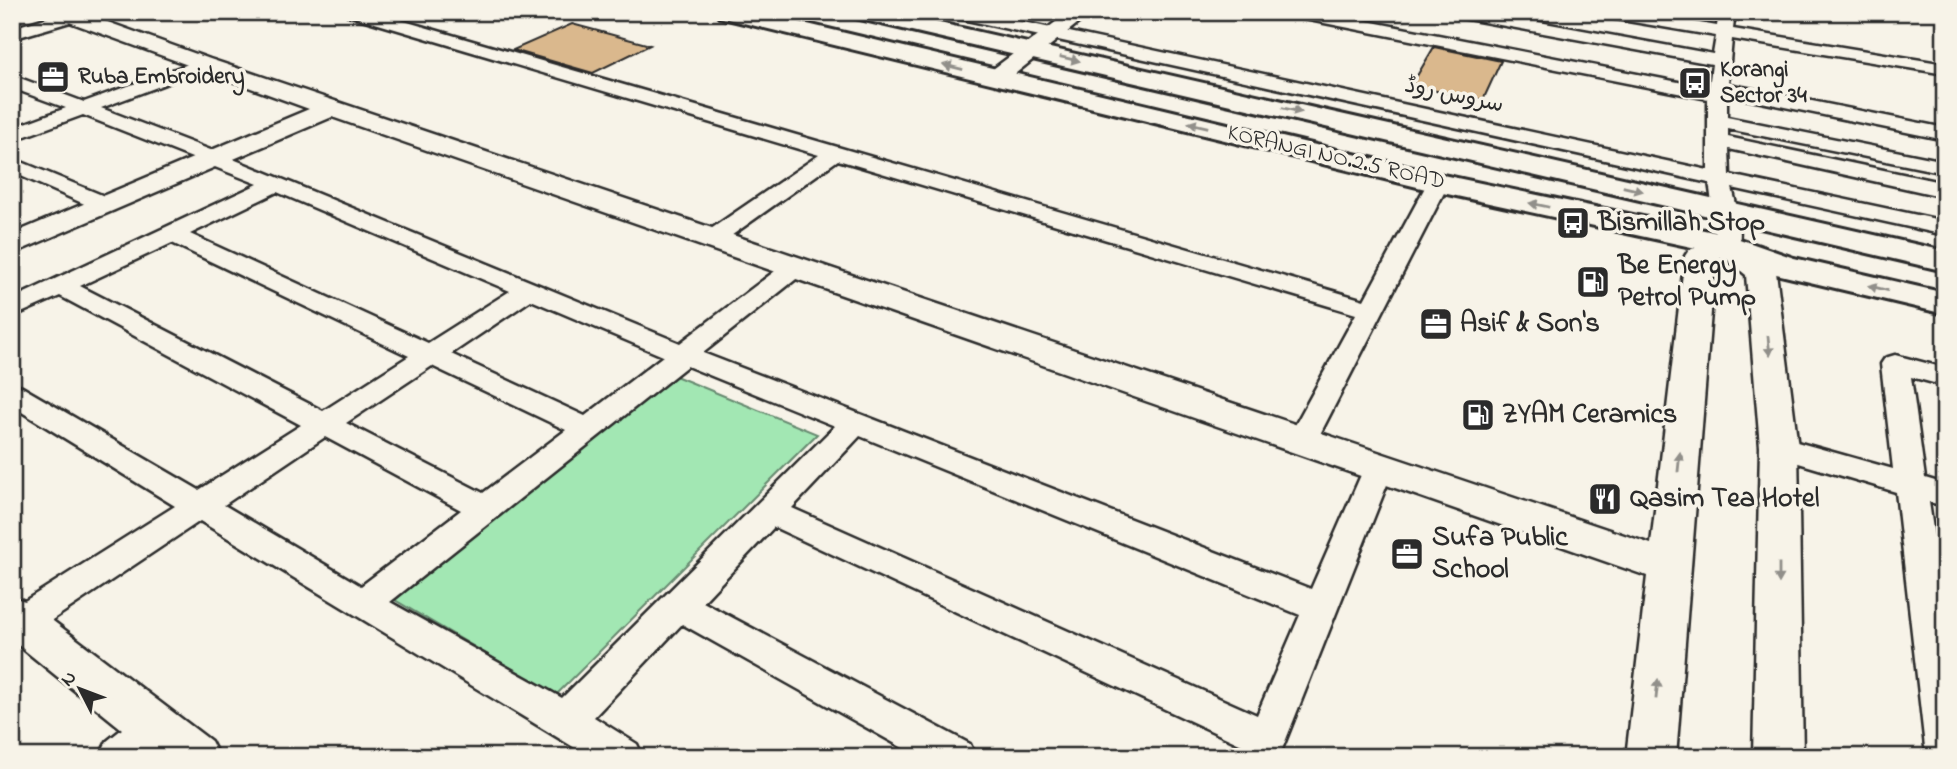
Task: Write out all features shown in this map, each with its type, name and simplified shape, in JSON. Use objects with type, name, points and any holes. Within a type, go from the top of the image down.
[{"type":"main road","name":"KORANGI NO.2.5 ROAD","points":[[727,12],[1438,183],[1945,261]]},
{"type":"main road","name":"KORANGI NO.2.5 ROAD","points":[[860,12],[1031,51],[1727,228],[1784,266],[1945,304]]},
{"type":"street","points":[[354,12],[1371,310]]},
{"type":"street","name":"سروس روڈ","points":[[953,12],[1945,228]]},
{"type":"street","points":[[997,77],[1082,12]]},
{"type":"street","points":[[1294,12],[1945,134]]},
{"type":"street","points":[[1437,40],[1455,12],[1721,61]]},
{"type":"street","points":[[1604,12],[1945,69]]},
{"type":"street","points":[[1727,12],[1718,91],[1719,179],[1727,228],[1761,272],[1779,447],[1778,757]]},
{"type":"street","points":[[12,34],[66,14],[202,64],[1669,566]]},
{"type":"street","points":[[12,135],[202,64]]},
{"type":"street","points":[[12,81],[214,158],[684,355],[1321,608]]},
{"type":"street","points":[[1881,98],[1880,121],[1884,154]]},
{"type":"street","points":[[12,245],[334,107]]},
{"type":"street","points":[[1718,131],[1884,154],[1945,167]]},
{"type":"street","points":[[1718,131],[1945,190]]},
{"type":"street","points":[[713,238],[835,153]]},
{"type":"street","points":[[12,163],[106,205]]},
{"type":"street","points":[[1301,440],[1438,183]]},
{"type":"street","points":[[12,309],[277,184]]},
{"type":"street","points":[[1651,757],[1700,256],[1727,228]]},
{"type":"street","points":[[172,234],[589,429]]},
{"type":"street","points":[[363,604],[796,267]]},
{"type":"street","points":[[61,286],[486,509]]},
{"type":"street","points":[[159,748],[16,619],[199,506],[529,290]]},
{"type":"street","points":[[1945,377],[1895,364],[1945,747]]},
{"type":"street","points":[[12,393],[363,604],[566,720],[623,757]]},
{"type":"street","points":[[566,720],[856,424]]},
{"type":"street","points":[[1779,447],[1945,495]]},
{"type":"street","points":[[769,511],[1263,747],[1379,467]]},
{"type":"street","points":[[677,604],[956,757]]},
{"type":"green space","points":[[673,375],[817,434],[556,695],[395,600]]},
{"type":"building","points":[[572,24],[650,45],[593,73],[513,50]]},
{"type":"building","points":[[1434,47],[1501,61],[1483,100],[1411,86]]},
{"type":"place","name":"Ruba Embroidery","points":[[53,77]]},
{"type":"place","name":"Korangi Sector 34","points":[[1695,83]]},
{"type":"place","name":"Bismillah Stop","points":[[1573,223]]},
{"type":"place","name":"Be Energy Petrol Pump","points":[[1593,282]]},
{"type":"place","name":"Asif & Son's","points":[[1436,324]]},
{"type":"place","name":"ZYAM Ceramics","points":[[1478,415]]},
{"type":"place","name":"Qasim Tea Hotel","points":[[1605,499]]},
{"type":"place","name":"Sufa Public School","points":[[1407,554]]}]
